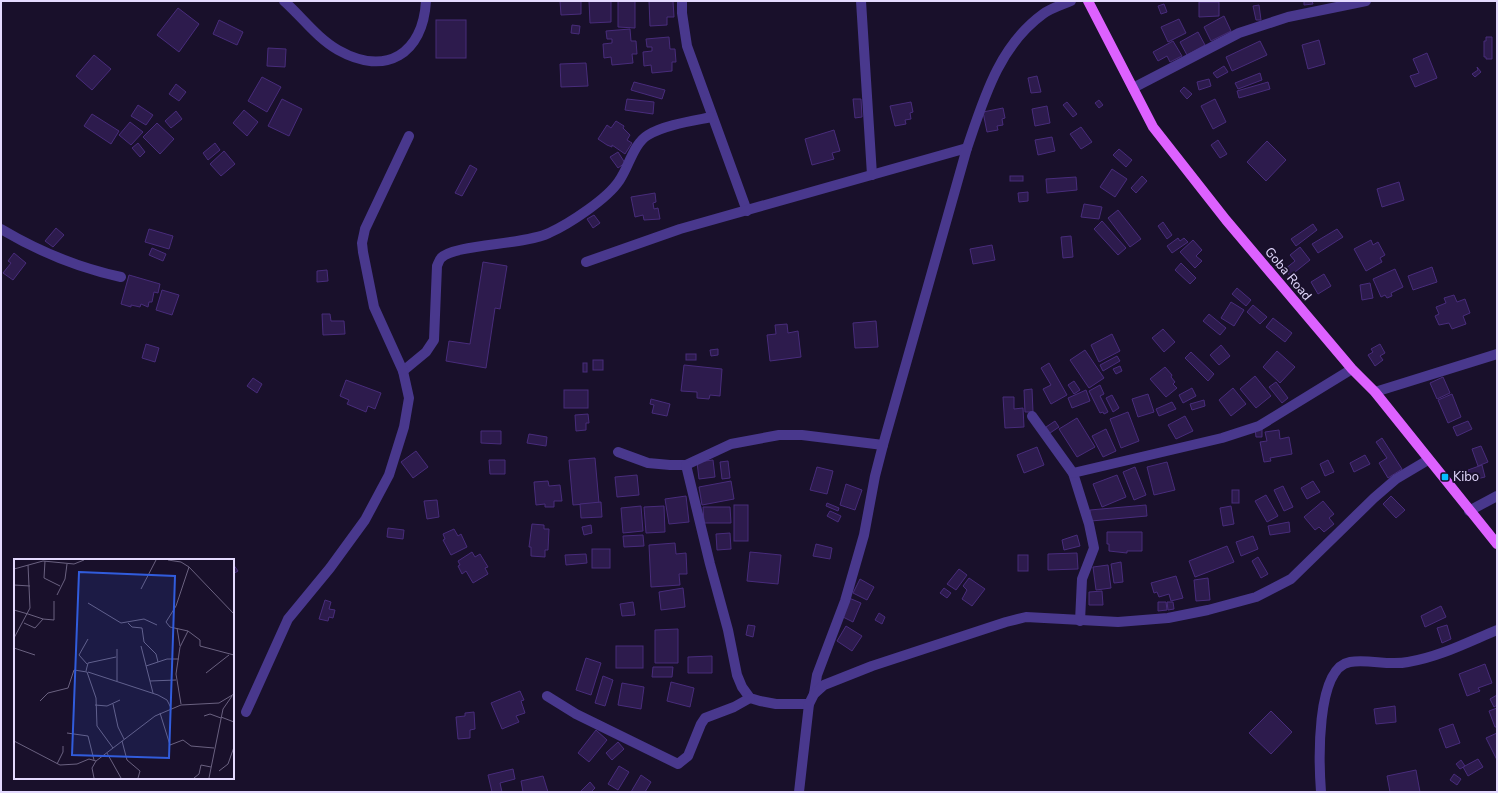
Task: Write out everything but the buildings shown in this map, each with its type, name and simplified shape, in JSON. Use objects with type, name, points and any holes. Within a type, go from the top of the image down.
[{"type":"main road","name":"Goba Road","points":[[1088,1],[1153,127],[1189,173],[1352,369],[1375,392],[1428,460],[1497,544]]},
{"type":"street","points":[[284,1],[314,31],[337,50],[361,59],[382,62],[394,59],[405,53],[413,43],[424,18],[426,1]]},
{"type":"street","points":[[682,1],[682,13],[687,46],[747,210]]},
{"type":"street","points":[[861,1],[872,175]]},
{"type":"street","points":[[799,792],[799,778],[809,704],[814,694],[817,675],[845,601],[864,535],[875,476],[967,148],[982,104],[1005,53],[1022,31],[1044,13],[1071,1]]},
{"type":"street","points":[[1133,88],[1239,33],[1288,16],[1366,1]]},
{"type":"street","points":[[403,371],[426,352],[434,340],[437,266],[440,258],[462,250],[530,240],[550,233],[605,198],[619,181],[638,145],[646,136],[683,123],[712,117]]},
{"type":"street","points":[[246,712],[288,619],[330,568],[365,520],[389,476],[404,427],[409,398],[403,371],[374,307],[362,243],[365,230],[409,136]]},
{"type":"street","points":[[586,262],[680,229],[967,148]]},
{"type":"street","points":[[1,229],[73,264],[93,271],[121,277]]},
{"type":"street","points":[[1375,392],[1497,354]]},
{"type":"street","points":[[1073,473],[1222,438],[1259,426],[1352,369]]},
{"type":"street","points":[[1032,416],[1073,473],[1089,524],[1094,546],[1082,579],[1080,621]]},
{"type":"street","points":[[618,452],[648,463],[670,466],[686,465],[731,444],[779,435],[802,435],[884,445]]},
{"type":"street","points":[[814,694],[824,684],[872,666],[1006,622],[1026,617],[1118,622],[1168,618],[1208,610],[1256,596],[1274,589],[1291,579],[1374,498],[1396,480],[1428,460]]},
{"type":"street","points":[[686,465],[728,630],[737,675],[742,687],[750,698],[776,704],[809,704]]},
{"type":"street","points":[[1469,511],[1497,496]]},
{"type":"street","points":[[1321,792],[1320,743],[1325,697],[1330,681],[1337,670],[1350,662],[1396,664],[1426,659],[1497,630]]},
{"type":"street","points":[[547,696],[576,714],[678,764],[688,756],[706,718],[734,708],[750,698]]},
{"type":"place","name":"Kibo","points":[[1445,477]]}]
